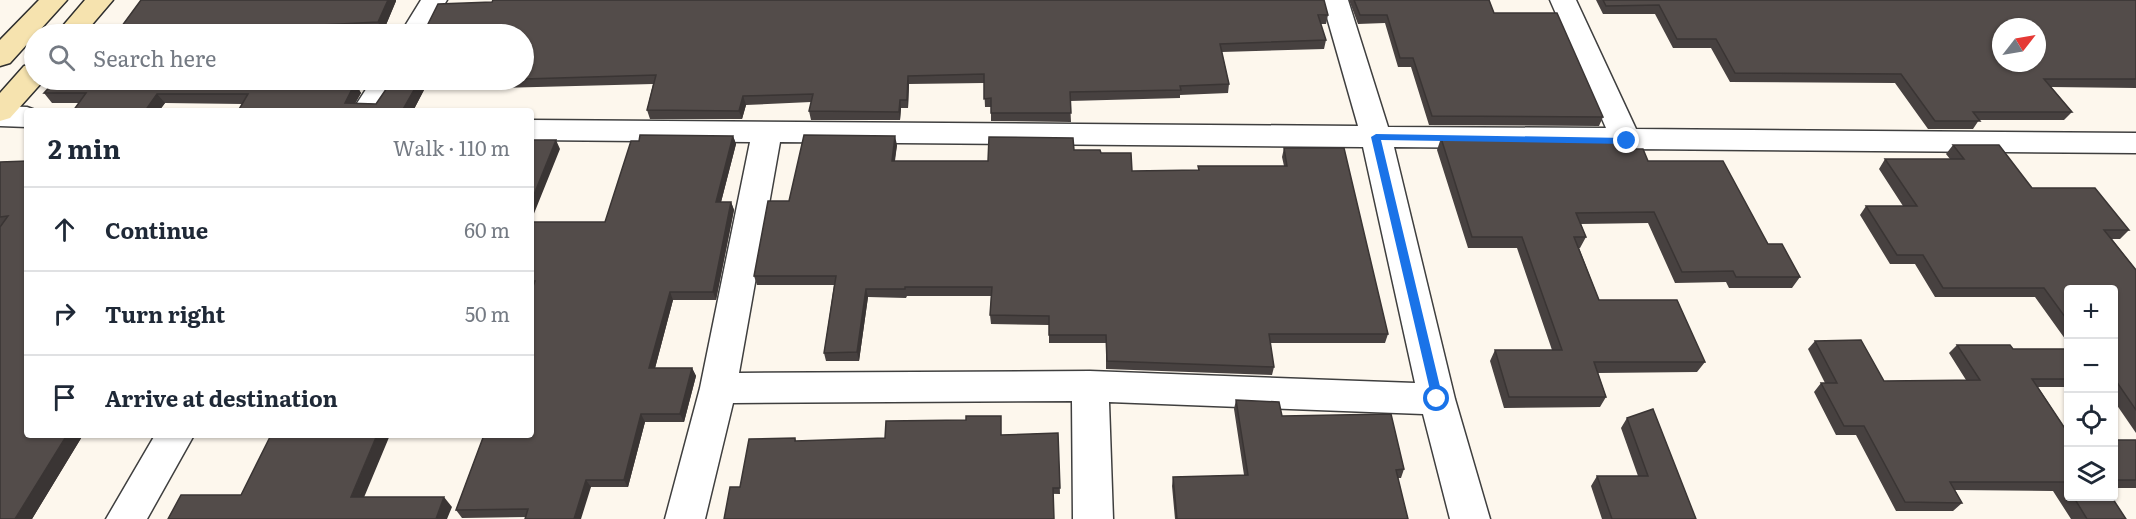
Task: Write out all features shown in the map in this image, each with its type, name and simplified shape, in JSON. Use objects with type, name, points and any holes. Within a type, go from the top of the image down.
[{"type":"street","points":[[31,24],[54,0]]},
{"type":"street","points":[[78,24],[100,0]]},
{"type":"street","points":[[419,24],[434,0]]},
{"type":"street","points":[[1335,0],[1376,137],[1437,399],[1470,519]]},
{"type":"street","points":[[1563,0],[1627,141]]},
{"type":"street","points":[[0,57],[24,32]]},
{"type":"street","points":[[0,111],[24,84]]},
{"type":"street","points":[[369,108],[380,90]]},
{"type":"street","points":[[0,116],[24,117]]},
{"type":"street","points":[[534,130],[1627,141],[2136,143]]},
{"type":"street","points":[[685,519],[718,388],[767,132]]},
{"type":"street","points":[[718,388],[1090,386],[1437,399]]},
{"type":"street","points":[[1090,386],[1093,519]]},
{"type":"street","points":[[126,519],[173,438]]},
{"type":"building","points":[[141,0],[388,0],[378,22],[123,24]]},
{"type":"building","points":[[493,0],[1324,0],[1328,15],[1318,15],[1326,40],[1220,44],[1229,84],[1180,86],[1181,90],[1070,92],[1071,113],[991,113],[991,98],[984,99],[984,74],[908,76],[907,100],[900,100],[899,112],[809,111],[813,94],[743,96],[739,111],[647,110],[656,75],[534,79],[534,24],[428,24],[438,4],[492,2]]},
{"type":"building","points":[[1354,0],[1489,0],[1494,13],[1557,13],[1603,117],[1432,116],[1413,58],[1400,58],[1387,15],[1360,15]]},
{"type":"building","points":[[1603,0],[2136,0],[2136,79],[2044,79],[2072,112],[1973,112],[1980,121],[1935,121],[1901,74],[1735,73],[1716,39],[1677,39],[1659,5],[1606,6]]},
{"type":"building","points":[[47,90],[352,90],[345,103],[376,104],[386,90],[414,90],[404,108],[240,108],[248,94],[157,94],[147,108],[75,108],[86,93],[44,93]]},
{"type":"building","points":[[640,135],[733,136],[716,202],[731,202],[713,292],[670,292],[649,368],[692,368],[680,414],[641,414],[624,480],[586,480],[574,519],[525,519],[528,509],[456,510],[483,438],[534,438],[534,222],[605,222],[631,141],[639,141]]},
{"type":"building","points":[[804,135],[895,136],[892,161],[988,161],[989,137],[1073,138],[1074,150],[1131,153],[1132,171],[1199,170],[1198,166],[1287,166],[1284,148],[1344,148],[1388,334],[1269,334],[1274,367],[1107,361],[1106,335],[1049,335],[1049,316],[990,315],[992,287],[905,287],[905,289],[866,289],[857,352],[824,353],[836,276],[754,276],[768,201],[789,201]]},
{"type":"building","points":[[1441,138],[1616,140],[1620,149],[1643,149],[1648,161],[1723,161],[1768,244],[1782,244],[1800,277],[1736,277],[1733,271],[1682,272],[1654,212],[1576,213],[1586,237],[1574,237],[1599,300],[1677,300],[1705,362],[1594,362],[1606,397],[1509,397],[1495,350],[1562,350],[1522,237],[1472,237]]},
{"type":"building","points":[[534,140],[556,140],[534,195]]},
{"type":"building","points":[[1953,145],[1999,145],[2032,188],[2095,188],[2129,230],[2104,230],[2136,270],[2136,410],[2118,384],[2118,285],[2064,285],[2064,316],[2044,288],[1943,288],[1923,255],[1897,255],[1866,206],[1917,206],[1885,159],[1964,159]]},
{"type":"building","points":[[24,161],[24,438],[65,438],[15,519],[0,519],[0,227],[8,216],[0,217],[0,162]]},
{"type":"building","points":[[1861,340],[1884,381],[1980,380],[1957,345],[2010,345],[2013,349],[2064,349],[2064,379],[2032,379],[2064,427],[2064,482],[1950,482],[1962,503],[1905,502],[1864,426],[1844,426],[1821,383],[1837,383],[1815,341]]},
{"type":"building","points":[[1236,400],[1279,402],[1282,416],[1391,414],[1404,469],[1396,470],[1408,519],[1177,519],[1173,477],[1248,475]]},
{"type":"building","points":[[1653,409],[1696,519],[1612,519],[1597,476],[1648,476],[1627,418]]},
{"type":"building","points":[[966,416],[1001,416],[1001,435],[1058,433],[1060,488],[1053,488],[1054,519],[724,519],[730,487],[740,487],[749,439],[795,438],[795,441],[885,438],[886,421],[966,420]]},
{"type":"building","points":[[270,438],[376,438],[351,497],[444,497],[436,519],[168,519],[181,495],[241,495]]},
{"type":"building","points":[[2118,440],[2136,440],[2136,480],[2118,480]]},
{"type":"building","points":[[2076,501],[2114,501],[2126,519],[2087,519]]},
{"type":"route","points":[[1437,399],[1376,137],[1627,141]]}]
